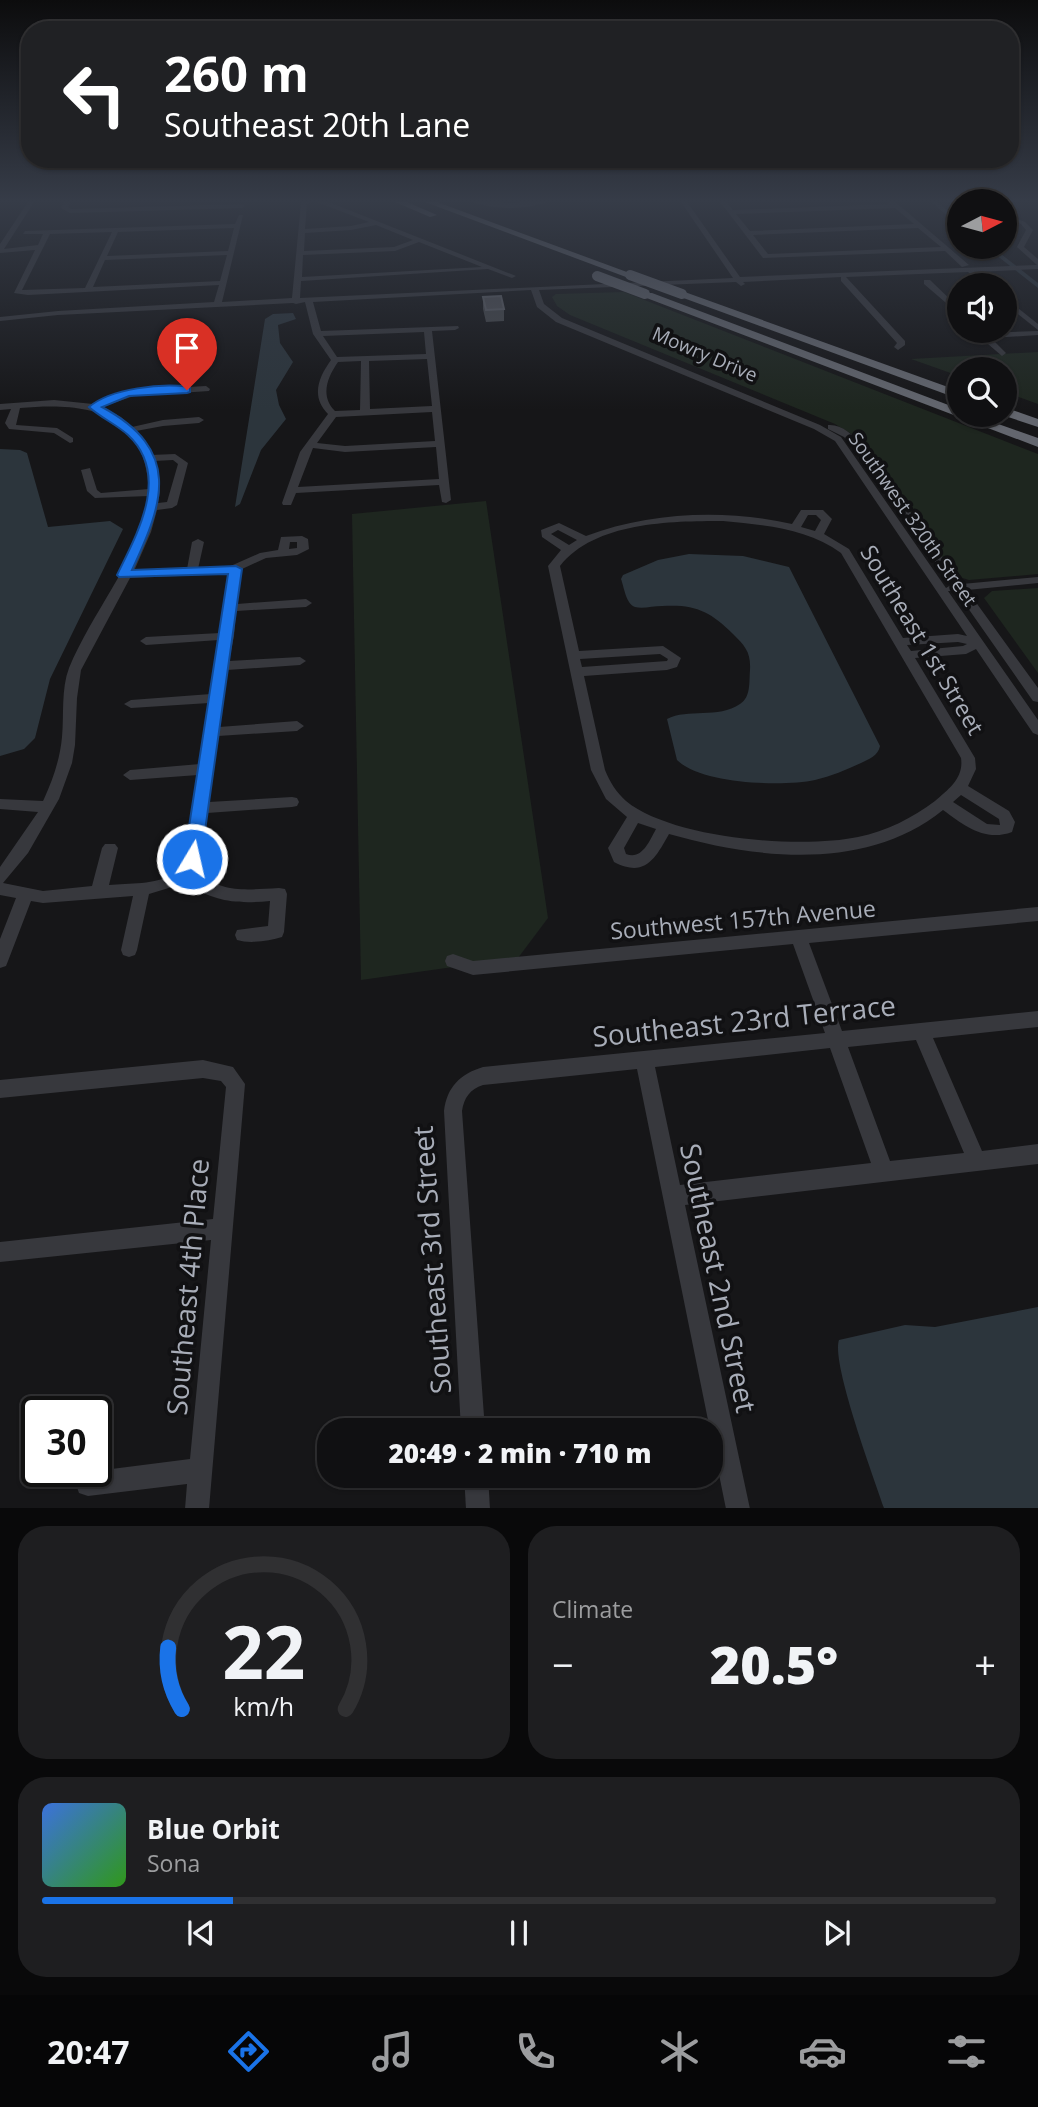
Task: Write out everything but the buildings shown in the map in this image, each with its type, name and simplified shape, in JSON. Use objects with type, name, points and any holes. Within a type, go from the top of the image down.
[{"type":"highway","points":[[615,269],[947,391]]},
{"type":"highway","points":[[584,271],[947,409]]},
{"type":"highway","points":[[1017,416],[1038,423]]},
{"type":"highway","points":[[996,427],[1038,443]]},
{"type":"street","points":[[28,269],[17,290],[28,293],[223,283]]},
{"type":"street","points":[[88,289],[97,269]]},
{"type":"street","points":[[217,305],[227,269]]},
{"type":"street","points":[[296,302],[299,269]]},
{"type":"street","points":[[298,279],[485,269]]},
{"type":"street","points":[[493,269],[512,276]]},
{"type":"street","points":[[731,269],[740,282]]},
{"type":"street","points":[[740,282],[844,279],[954,269]]},
{"type":"street","points":[[0,316],[906,274]]},
{"type":"street","points":[[844,279],[902,343],[898,347]]},
{"type":"street","points":[[927,282],[947,301]]},
{"type":"street","name":"Southwest 320th Street","points":[[534,290],[542,308],[559,320],[817,427],[838,439],[1038,730]]},
{"type":"street","name":"Mowry Drive","points":[[547,290],[553,306],[566,316],[823,423],[848,435],[859,447]]},
{"type":"street","points":[[942,296],[947,296]]},
{"type":"street","points":[[317,332],[325,300]]},
{"type":"street","points":[[309,301],[313,324],[335,360]]},
{"type":"street","points":[[1017,311],[1038,331]]},
{"type":"street","points":[[317,332],[455,328]]},
{"type":"street","points":[[428,329],[446,500]]},
{"type":"street","points":[[1017,332],[1038,331]]},
{"type":"street","points":[[992,343],[1002,353]]},
{"type":"street","points":[[335,360],[431,356]]},
{"type":"street","points":[[365,359],[365,413]]},
{"type":"street","points":[[333,414],[321,398],[321,386],[325,373],[335,360]]},
{"type":"street","points":[[94,407],[112,397],[128,393],[206,389]]},
{"type":"street","points":[[0,407],[62,403],[94,407],[130,430],[139,441],[149,458],[155,492],[145,532],[75,670],[70,694],[66,754],[47,807],[31,835],[0,878]]},
{"type":"street","points":[[18,405],[10,423],[12,427],[55,429],[70,440]]},
{"type":"street","points":[[333,414],[436,409]]},
{"type":"street","points":[[287,503],[310,445],[333,414]]},
{"type":"street","points":[[130,430],[163,423],[199,421]]},
{"type":"street","points":[[310,445],[345,449],[440,444]]},
{"type":"street","name":"Southwest 320th Street","points":[[859,447],[1038,698]]},
{"type":"street","points":[[149,458],[175,457],[183,463],[172,505],[153,507]]},
{"type":"street","points":[[86,470],[92,491],[99,496],[155,492]]},
{"type":"street","points":[[292,490],[444,482]]},
{"type":"street","points":[[797,530],[805,512],[819,512],[827,519],[817,536]]},
{"type":"street","name":"Southeast 1st Street","points":[[572,655],[553,571],[556,561],[577,546],[627,527],[678,519],[738,520],[797,530],[817,536],[845,551],[966,753],[969,769],[952,795],[894,831],[855,842],[818,848],[782,849],[744,845],[665,827]]},
{"type":"street","points":[[192,571],[198,542]]},
{"type":"street","points":[[124,575],[236,569],[261,556],[283,554]]},
{"type":"street","points":[[0,889],[25,895],[51,896],[165,885],[185,875],[192,859],[228,636],[236,569]]},
{"type":"street","points":[[941,589],[1038,580]]},
{"type":"street","points":[[231,608],[306,603]]},
{"type":"street","points":[[146,641],[228,636]]},
{"type":"street","points":[[901,642],[958,638],[977,643],[999,642]]},
{"type":"street","points":[[934,640],[942,652]]},
{"type":"street","points":[[909,655],[966,650],[977,643]]},
{"type":"street","points":[[576,672],[667,666],[672,664],[675,658],[663,650],[572,655],[576,672],[603,786],[617,803],[665,827],[645,859],[627,862],[619,858],[616,848],[642,817]]},
{"type":"street","points":[[222,666],[300,661]]},
{"type":"street","points":[[131,704],[217,698]]},
{"type":"street","points":[[212,732],[298,726]]},
{"type":"street","points":[[130,775],[206,769]]},
{"type":"street","points":[[200,808],[292,802]]},
{"type":"street","points":[[0,804],[47,807]]},
{"type":"street","points":[[99,892],[110,848]]},
{"type":"street","points":[[185,875],[223,897],[279,894],[276,932],[243,935]]},
{"type":"street","points":[[129,950],[142,888]]},
{"type":"street","points":[[0,961],[25,895]]},
{"type":"street","name":"Southwest 157th Avenue","points":[[453,961],[473,968],[1038,914]]},
{"type":"street","points":[[799,937],[884,1171]]},
{"type":"street","name":"Southeast 23rd Terrace","points":[[461,1089],[470,1080],[483,1076],[1038,1019]]},
{"type":"street","points":[[921,1030],[977,1161]]},
{"type":"street","name":"Southeast 2nd Street","points":[[643,1059],[738,1508]]},
{"type":"street","name":"Southeast 4th Place","points":[[0,1089],[197,1069],[217,1070],[228,1074],[237,1090],[197,1508]]},
{"type":"street","name":"Southeast 3rd Street","points":[[461,1089],[455,1097],[453,1111],[472,1418]]},
{"type":"street","points":[[672,1196],[1038,1154]]},
{"type":"street","points":[[0,1252],[224,1228]]},
{"type":"street","points":[[112,1481],[201,1470]]},
{"type":"street","points":[[477,1488],[478,1508]]},
{"type":"shaded area","points":[[624,292],[947,418],[947,427],[969,427],[1038,454],[1038,574],[969,580],[956,576],[855,436],[835,424],[570,315],[557,306],[552,297],[556,294]]},
{"type":"shaded area","points":[[293,313],[296,319],[278,325],[280,343],[293,362],[276,390],[286,419],[261,450],[240,504],[235,507],[265,319],[273,314]]},
{"type":"shaded area","points":[[1038,352],[1038,404],[1017,396],[1017,357],[947,357]]},
{"type":"shaded area","points":[[947,357],[947,372],[911,359]]},
{"type":"shaded area","points":[[0,449],[27,453],[48,527],[110,521],[123,529],[50,679],[35,738],[24,749],[0,756]]},
{"type":"shaded area","points":[[486,501],[548,918],[518,958],[361,980],[352,514]]},
{"type":"shaded area","points":[[689,554],[743,556],[789,567],[880,746],[875,755],[827,777],[783,783],[723,779],[688,768],[677,760],[667,719],[731,708],[744,701],[749,684],[750,664],[746,650],[717,620],[693,608],[641,608],[635,607],[627,599],[621,579],[623,575],[658,560]]},
{"type":"shaded area","points":[[1038,588],[1038,673],[984,598],[992,591]]},
{"type":"shaded area","points":[[1038,1307],[1038,1508],[884,1508],[847,1395],[838,1353],[839,1340],[905,1325],[935,1327]]},
{"type":"waterway","points":[[1017,269],[1038,286]]},
{"type":"route","points":[[187,390],[128,393],[112,397],[94,407],[114,418],[135,435],[149,458],[155,482],[154,501],[145,532],[124,575],[236,569],[228,636],[192,859]]}]
